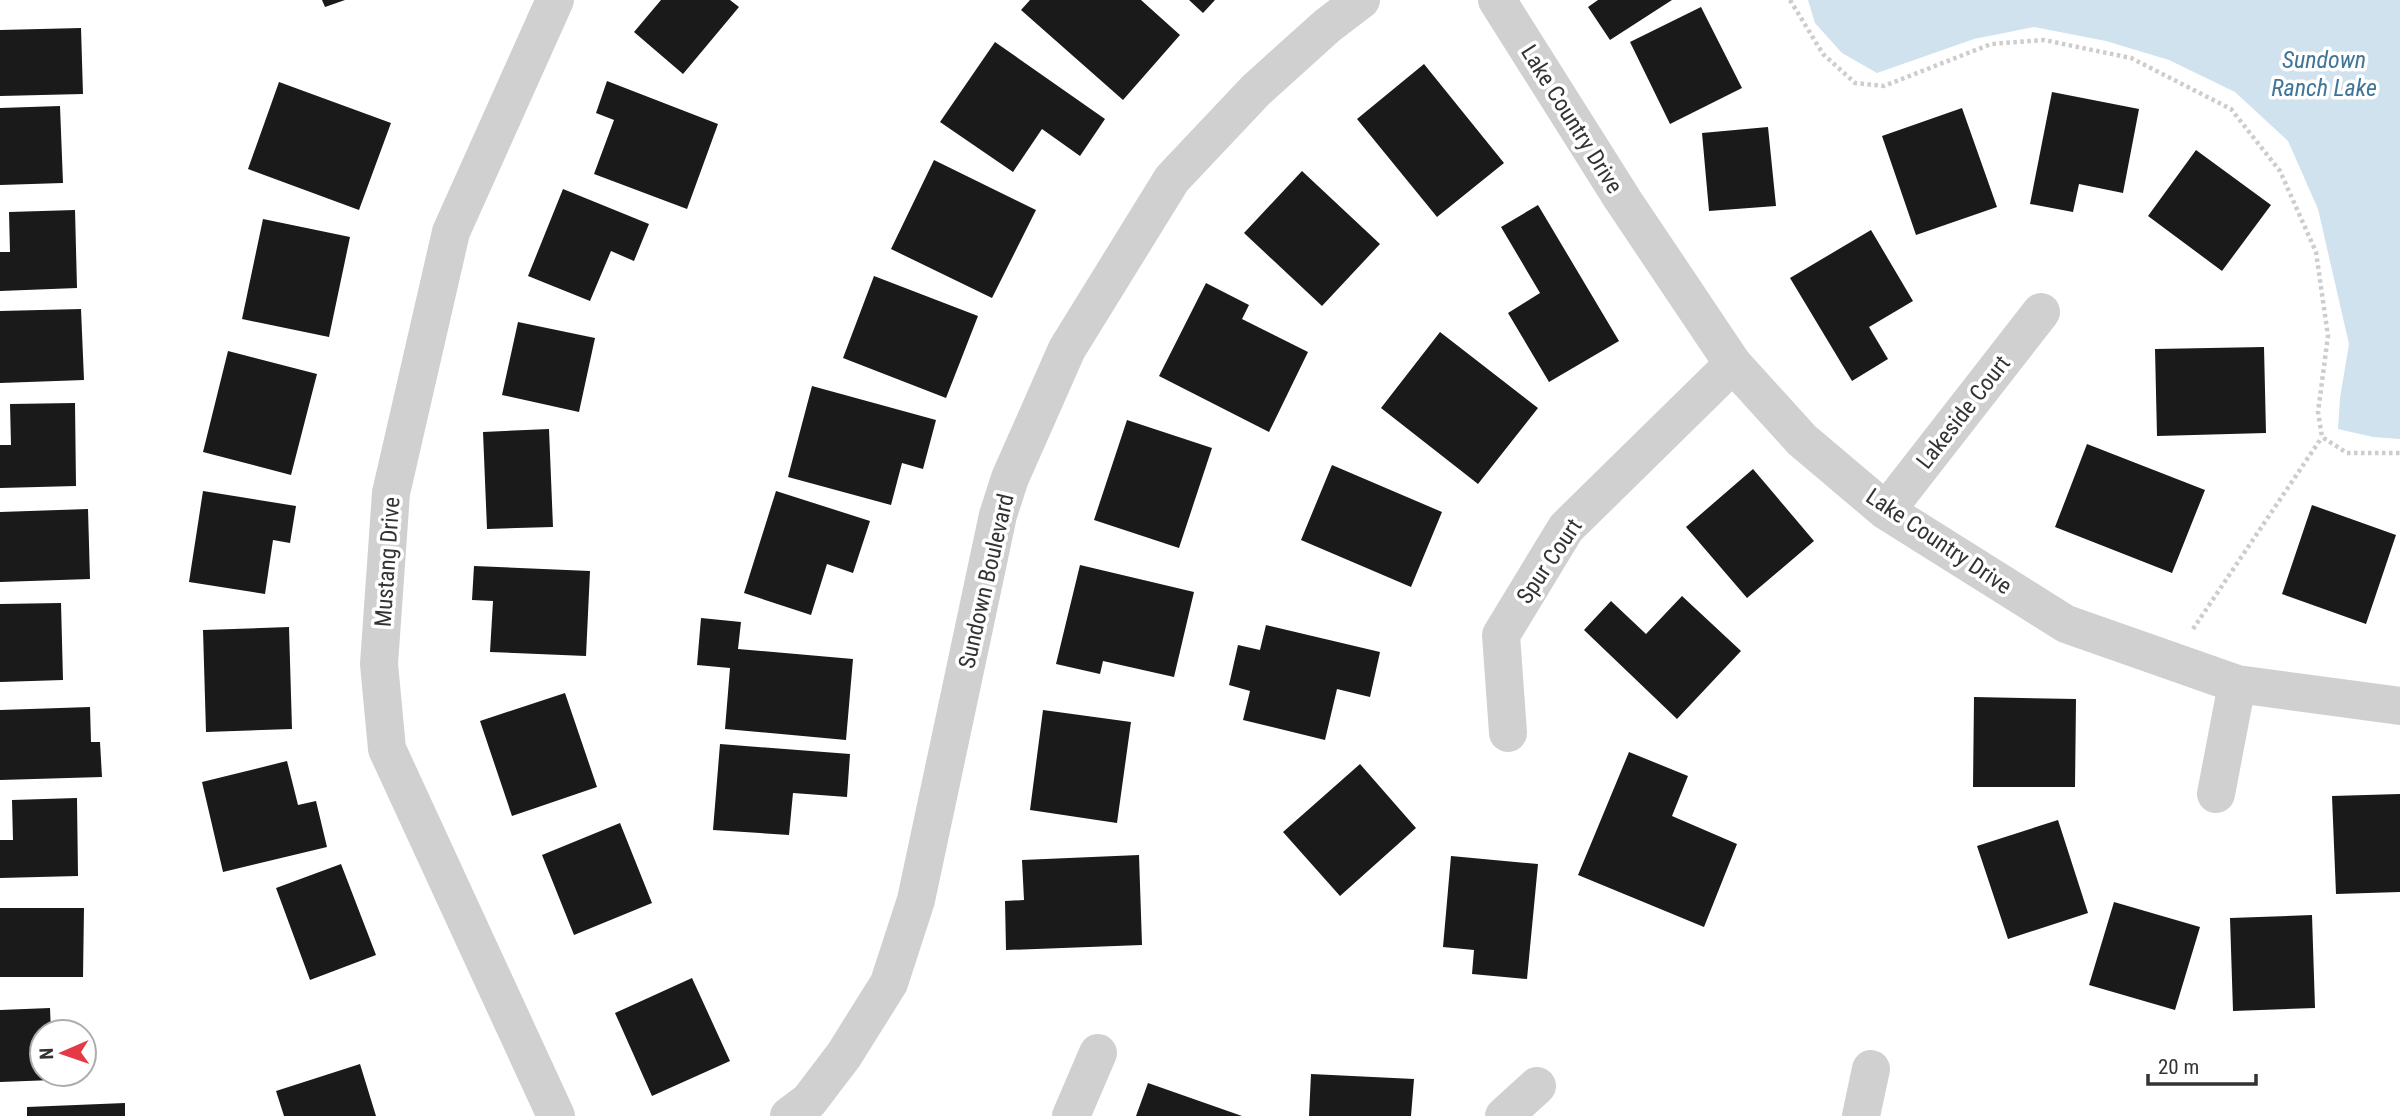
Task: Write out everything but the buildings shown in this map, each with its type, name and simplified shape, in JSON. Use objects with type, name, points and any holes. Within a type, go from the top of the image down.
[{"type":"street","name":"Mustang Drive","points":[[555,0],[451,232],[391,493],[379,664],[387,749],[556,1116]]},
{"type":"street","name":"Sundown Boulevard","points":[[789,1116],[810,1101],[844,1055],[889,983],[916,900],[998,514],[1010,478],[1067,349],[1172,179],[1256,90],[1327,26],[1362,0]]},
{"type":"street","name":"Lake Country Drive","points":[[1497,0],[1623,200],[1733,364],[1802,440],[1886,511],[2066,624],[2237,684],[2400,706]]},
{"type":"street","name":"Lakeside Court","points":[[1886,511],[2041,312]]},
{"type":"street","name":"Spur Court","points":[[1508,733],[1501,635],[1566,528],[1733,364]]},
{"type":"street","points":[[2216,794],[2237,684]]},
{"type":"street","points":[[1071,1116],[1098,1053]]},
{"type":"street","points":[[1861,1116],[1871,1069]]},
{"type":"street","points":[[1504,1116],[1537,1086]]},
{"type":"path","points":[[1790,0],[1823,54],[1855,83],[1884,86],[1991,44],[2045,40],[2131,58],[2231,109],[2280,171],[2316,252],[2328,336],[2318,412],[2322,437],[2186,638]]},
{"type":"path","points":[[2322,437],[2347,453],[2400,453]]},
{"type":"water","name":"Sundown Ranch Lake","points":[[1808,0],[2400,0],[2400,439],[2373,437],[2338,429],[2349,344],[2318,209],[2288,141],[2235,92],[2169,60],[2106,41],[2034,27],[1974,39],[1877,73],[1842,53],[1815,23]]}]
